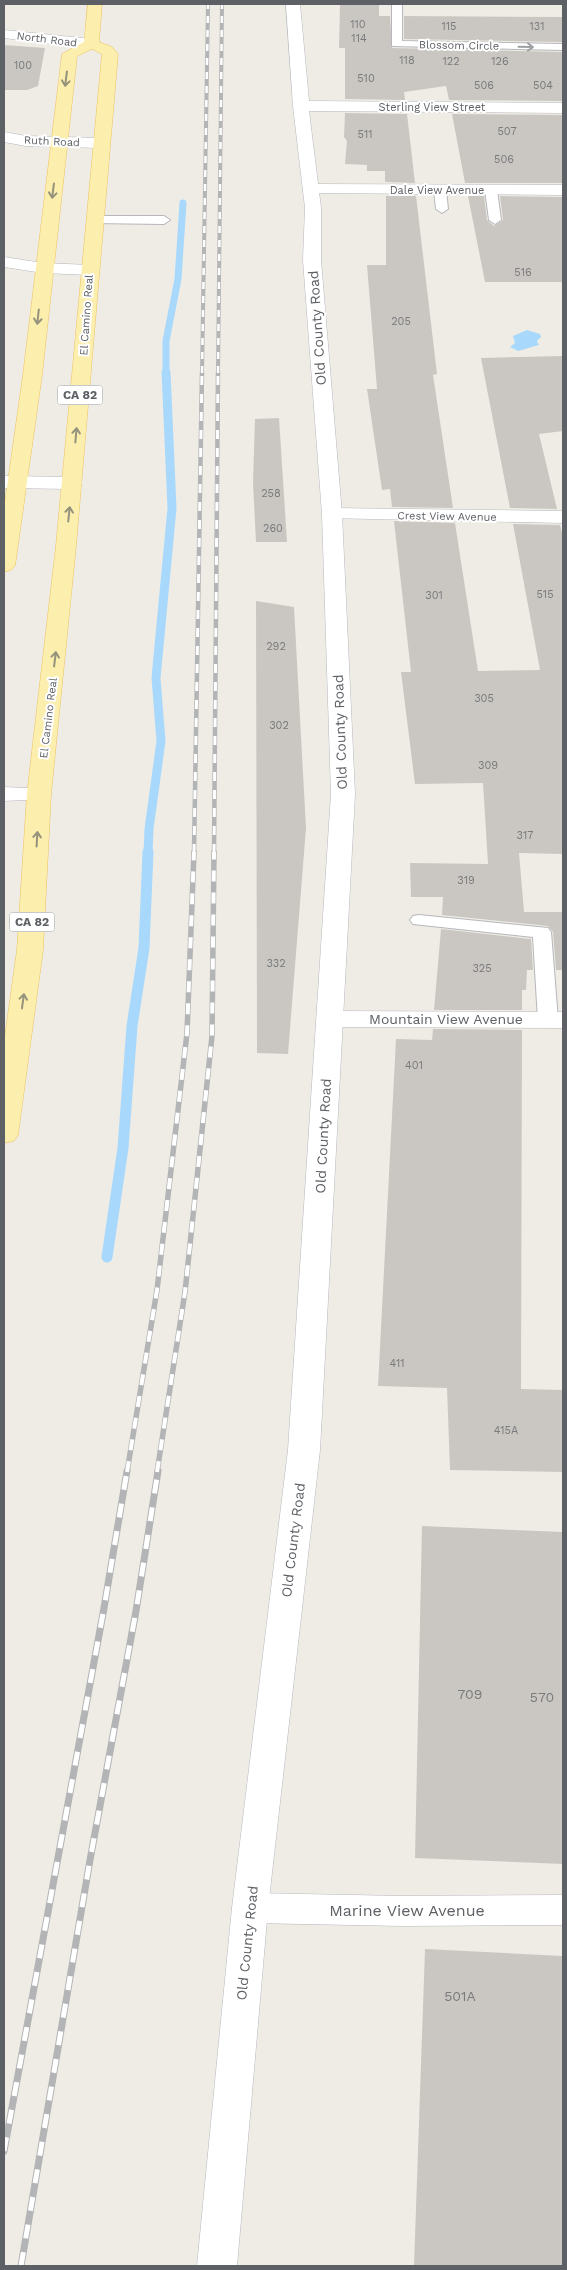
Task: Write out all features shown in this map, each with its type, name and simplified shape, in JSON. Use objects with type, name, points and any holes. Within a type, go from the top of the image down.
[{"type":"main road","points":[[4,566],[12,483],[43,268],[70,54],[91,44],[96,4]]},
{"type":"main road","name":"El Camino Real","points":[[4,1135],[30,950],[39,794],[72,483],[110,54],[107,50],[91,44]]},
{"type":"street","name":"Old County Road","points":[[217,2266],[250,1908],[304,1450],[343,794],[332,514],[312,260],[313,208],[301,106],[294,4]]},
{"type":"street","name":"North Road","points":[[4,34],[91,44]]},
{"type":"street","name":"Sterling View Street","points":[[301,106],[563,108]]},
{"type":"street","name":"Ruth Road","points":[[4,138],[101,143]]},
{"type":"street","name":"Dale View Avenue","points":[[311,189],[563,190]]},
{"type":"street","points":[[4,262],[43,268],[90,270]]},
{"type":"street","points":[[12,483],[72,483]]},
{"type":"street","name":"Crest View Avenue","points":[[332,514],[563,517]]},
{"type":"street","points":[[4,794],[39,794]]},
{"type":"street","name":"Mountain View Avenue","points":[[330,1019],[555,1020]]},
{"type":"street","name":"Marine View Avenue","points":[[250,1908],[402,1911],[563,1910]]},
{"type":"lane","name":"Blossom Circle","points":[[397,4],[396,44],[563,47]]},
{"type":"lane","points":[[440,190],[442,209]]},
{"type":"lane","points":[[491,190],[495,220]]},
{"type":"lane","points":[[94,220],[164,220]]},
{"type":"lane","points":[[419,920],[542,932],[555,1020]]},
{"type":"water","points":[[527,330],[540,334],[541,337],[537,341],[539,345],[518,351],[510,347],[515,343],[513,336]]},
{"type":"building","points":[[340,5],[379,5],[379,16],[390,16],[392,48],[563,52],[563,101],[449,100],[446,86],[404,92],[405,100],[345,99],[345,48],[339,48]]},
{"type":"building","points":[[404,16],[563,17],[563,42],[404,39]]},
{"type":"building","points":[[4,45],[45,48],[38,86],[27,90],[4,90]]},
{"type":"building","points":[[345,113],[407,114],[415,183],[385,182],[385,171],[367,171],[367,165],[345,164],[347,141],[344,137]]},
{"type":"building","points":[[452,114],[563,115],[563,183],[465,183]]},
{"type":"building","points":[[386,196],[416,196],[437,374],[433,375],[453,508],[392,507],[390,489],[382,490],[367,389],[377,389],[367,265],[386,265]]},
{"type":"building","points":[[468,196],[484,196],[487,220],[494,226],[503,220],[500,196],[563,197],[563,282],[485,282]]},
{"type":"building","points":[[563,356],[563,431],[539,434],[557,509],[510,508],[481,358]]},
{"type":"building","points":[[279,418],[287,542],[256,542],[253,482],[255,419]]},
{"type":"building","points":[[394,521],[455,523],[478,671],[540,670],[513,524],[560,525],[563,537],[563,854],[519,853],[524,912],[563,912],[563,970],[556,970],[553,932],[548,926],[442,915],[443,897],[411,897],[410,863],[488,864],[483,783],[415,784],[401,672],[411,672]]},
{"type":"building","points":[[256,601],[294,607],[306,828],[288,1054],[257,1053]]},
{"type":"building","points":[[441,929],[531,939],[533,970],[527,970],[526,990],[522,990],[522,1010],[434,1010]]},
{"type":"building","points":[[433,1029],[522,1030],[521,1389],[563,1390],[563,1472],[450,1470],[447,1388],[378,1386],[396,1039],[432,1040]]},
{"type":"building","points":[[422,1526],[563,1532],[563,1864],[415,1858]]},
{"type":"building","points":[[425,1949],[563,1956],[563,2266],[414,2266]]},
{"type":"waterway","points":[[166,372],[166,341],[178,279],[183,203]]},
{"type":"waterway","points":[[148,853],[149,829],[161,741],[156,678],[172,508],[166,372]]},
{"type":"waterway","points":[[107,1257],[123,1148],[132,1026],[144,948],[148,852]]},
{"type":"railway","points":[[202,373],[208,4]]},
{"type":"railway","points":[[218,373],[222,4]]},
{"type":"railway","points":[[194,853],[202,372]]},
{"type":"railway","points":[[214,853],[218,372]]},
{"type":"railway","points":[[127,1472],[157,1290],[187,1033],[194,852]]},
{"type":"railway","points":[[157,1472],[185,1292],[212,1036],[214,852]]},
{"type":"railway","points":[[4,2151],[104,1608],[127,1471]]},
{"type":"railway","points":[[21,2266],[90,1860],[136,1611],[158,1471]]}]
